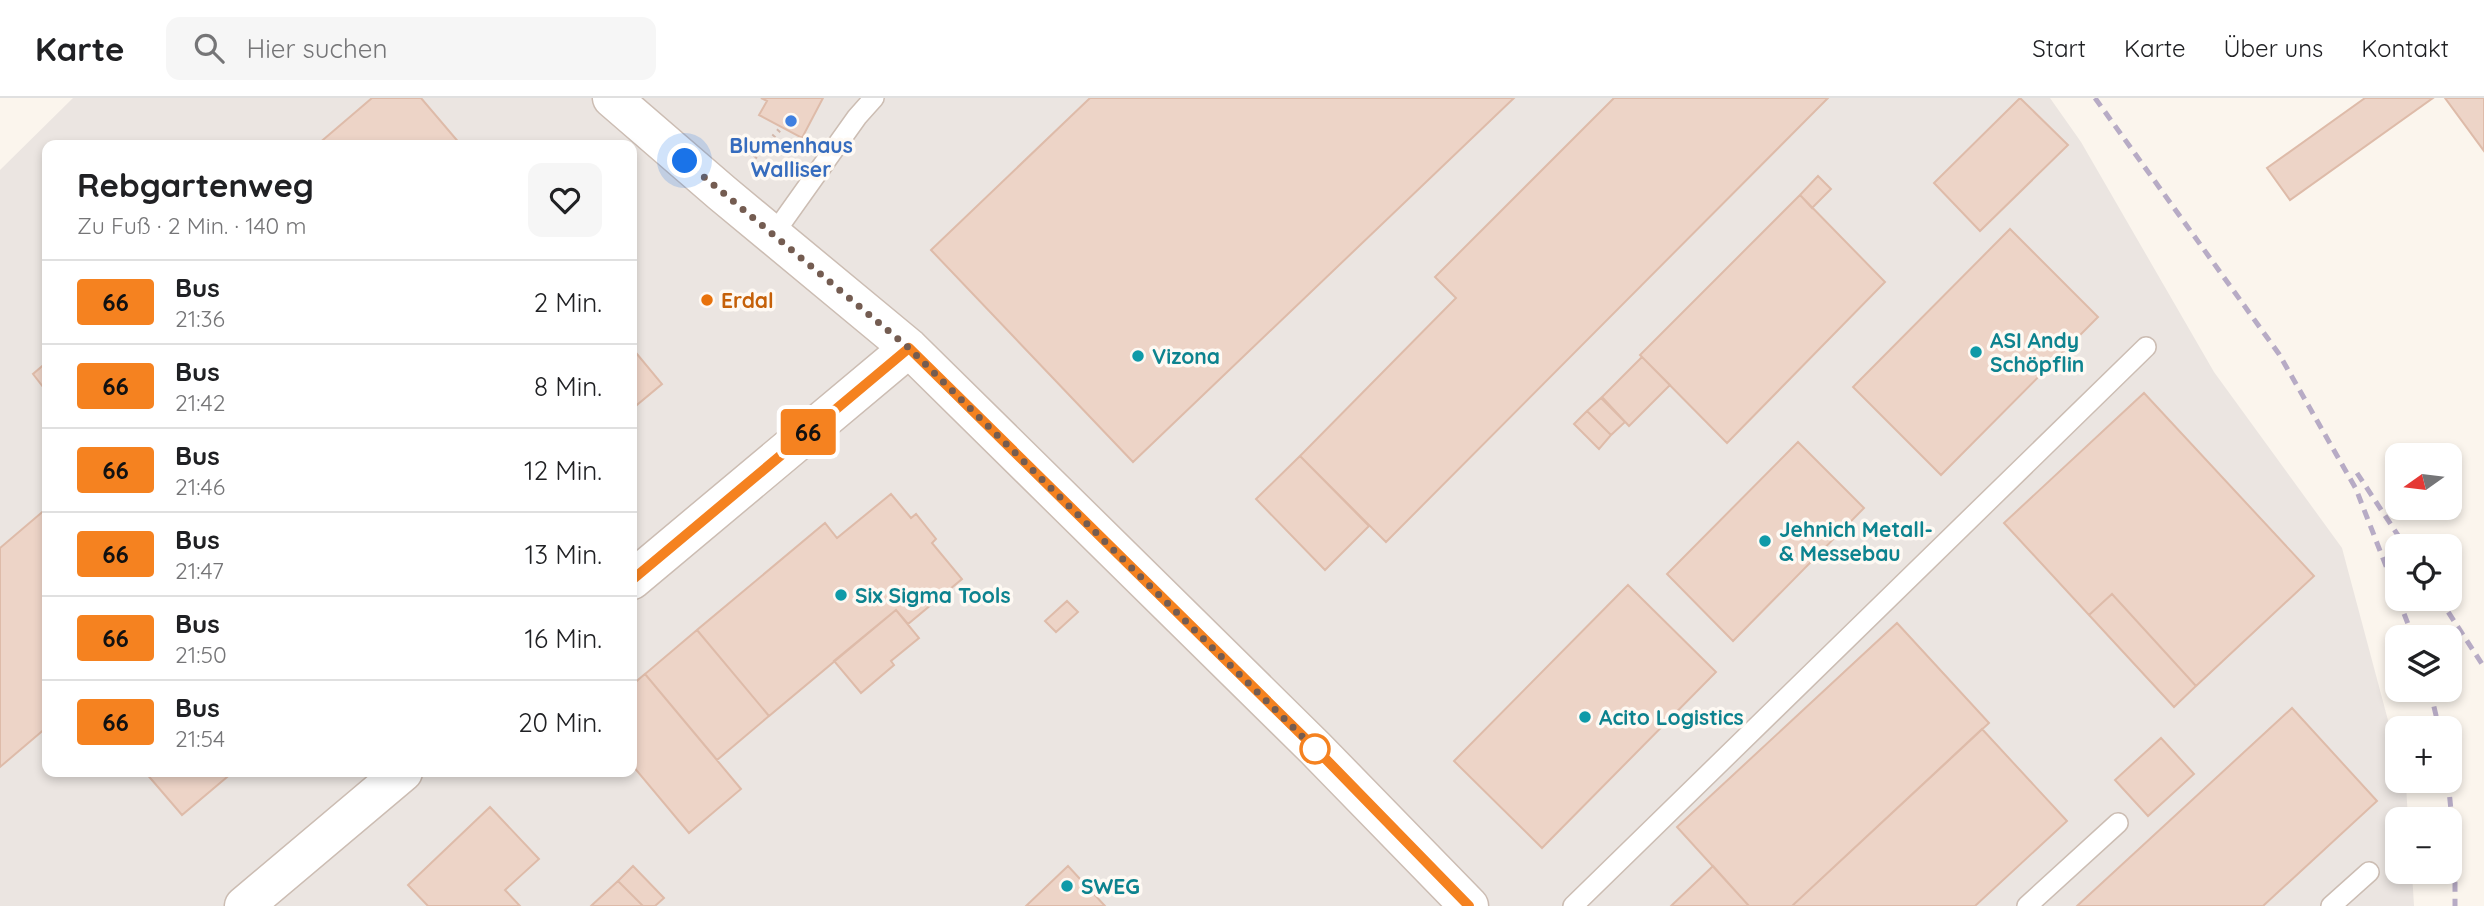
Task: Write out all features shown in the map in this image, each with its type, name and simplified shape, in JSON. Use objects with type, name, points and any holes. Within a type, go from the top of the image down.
[{"type":"street","points":[[612,98],[909,348],[1315,748],[1469,906]]},
{"type":"street","points":[[637,576],[909,348]]},
{"type":"street","points":[[243,906],[397,777]]},
{"type":"lane","points":[[773,235],[857,117],[874,98]]},
{"type":"lane","points":[[1573,906],[2146,347]]},
{"type":"lane","points":[[2027,906],[2118,823]]},
{"type":"lane","points":[[2331,906],[2369,872]]},
{"type":"path","points":[[722,193],[782,127]]},
{"type":"shaded area","points":[[73,98],[2050,98],[2081,142],[2214,372],[2342,548],[2387,716],[2385,793],[2406,793],[2407,807],[2385,807],[2385,884],[2413,884],[2414,906],[0,906],[0,170]]},
{"type":"building","points":[[372,98],[421,98],[457,140],[323,140]]},
{"type":"building","name":"Blumenhaus Walliser","points":[[761,98],[823,98],[802,138],[759,115],[767,101]]},
{"type":"building","name":"Vizona","points":[[1090,98],[1514,98],[1133,462],[931,250]]},
{"type":"building","points":[[1614,98],[1828,98],[1386,542],[1300,456],[1456,298],[1435,277]]},
{"type":"building","points":[[2020,98],[2068,145],[1980,231],[1934,183]]},
{"type":"building","points":[[2365,98],[2433,98],[2290,200],[2267,168]]},
{"type":"building","points":[[2445,98],[2484,98],[2484,151]]},
{"type":"building","points":[[1818,176],[1831,189],[1812,208],[1800,195]]},
{"type":"building","points":[[1800,195],[1885,282],[1727,443],[1640,355]]},
{"type":"building","name":"ASI Andy Schöpflin","points":[[2010,229],[2098,317],[1941,475],[1853,387]]},
{"type":"building","points":[[637,354],[662,384],[637,405]]},
{"type":"building","points":[[1642,357],[1670,385],[1629,426],[1602,397]]},
{"type":"building","points":[[42,366],[42,386],[33,374]]},
{"type":"building","points":[[2144,393],[2314,576],[2196,686],[2112,594],[2089,615],[2004,523]]},
{"type":"building","points":[[1601,398],[1625,422],[1611,435],[1587,411]]},
{"type":"building","points":[[1587,411],[1611,435],[1599,449],[1574,424]]},
{"type":"building","name":"Jehnich Metall- & Messebau","points":[[1798,442],[1864,508],[1733,641],[1667,574]]},
{"type":"building","points":[[1300,456],[1369,526],[1325,570],[1256,499]]},
{"type":"building","name":"Six Sigma Tools","points":[[891,494],[911,518],[916,514],[936,539],[932,543],[962,579],[908,624],[896,610],[769,716],[697,630],[825,523],[837,538]]},
{"type":"building","points":[[42,512],[42,731],[0,767],[0,548]]},
{"type":"building","name":"Acito Logistics","points":[[1628,585],[1716,672],[1542,848],[1454,761]]},
{"type":"building","points":[[2112,594],[2196,686],[2174,707],[2089,615]]},
{"type":"building","points":[[1067,601],[1078,612],[1056,632],[1045,621]]},
{"type":"building","points":[[896,610],[919,638],[891,661],[894,665],[861,693],[834,661]]},
{"type":"building","points":[[1897,623],[1989,723],[1792,906],[1749,906],[1677,827]]},
{"type":"building","points":[[697,630],[769,716],[717,760],[645,674]]},
{"type":"building","points":[[645,674],[741,789],[689,833],[637,771],[637,681]]},
{"type":"building","points":[[2292,708],[2377,801],[2263,906],[2077,906]]},
{"type":"building","points":[[1982,729],[2067,821],[1975,906],[1792,906]]},
{"type":"building","points":[[2161,738],[2194,774],[2148,816],[2115,780]]},
{"type":"building","points":[[149,777],[227,777],[182,815]]},
{"type":"building","points":[[490,807],[539,859],[505,890],[520,906],[428,906],[408,885]]},
{"type":"building","points":[[633,866],[664,898],[655,906],[643,906],[618,881]]},
{"type":"building","name":"SWEG","points":[[1068,866],[1105,906],[1026,906]]},
{"type":"building","points":[[1713,866],[1749,906],[1671,906]]},
{"type":"building","points":[[618,881],[643,906],[591,906]]},
{"type":"railway","points":[[2095,98],[2279,354],[2356,489],[2385,564]]},
{"type":"railway","points":[[2357,473],[2397,534]]},
{"type":"railway","points":[[2403,611],[2408,625]]},
{"type":"railway","points":[[2447,611],[2484,667]]},
{"type":"railway","points":[[2433,702],[2436,716]]},
{"type":"railway","points":[[2449,793],[2455,851],[2455,906]]},
{"type":"bus line","name":"66","points":[[637,576],[909,348],[1315,748],[1469,906]]},
{"type":"place","name":"Blumenhaus Walliser","points":[[791,121]]},
{"type":"place","name":"Erdal","points":[[707,300]]},
{"type":"place","name":"ASI Andy Schöpflin","points":[[1976,352]]},
{"type":"place","name":"Vizona","points":[[1138,356]]},
{"type":"place","name":"Jehnich Metall- & Messebau","points":[[1765,541]]},
{"type":"place","name":"Six Sigma Tools","points":[[841,595]]},
{"type":"place","name":"Acito Logistics","points":[[1585,717]]},
{"type":"place","name":"SWEG","points":[[1067,886]]},
{"type":"route","points":[[685,161],[909,348],[1315,749]]}]
